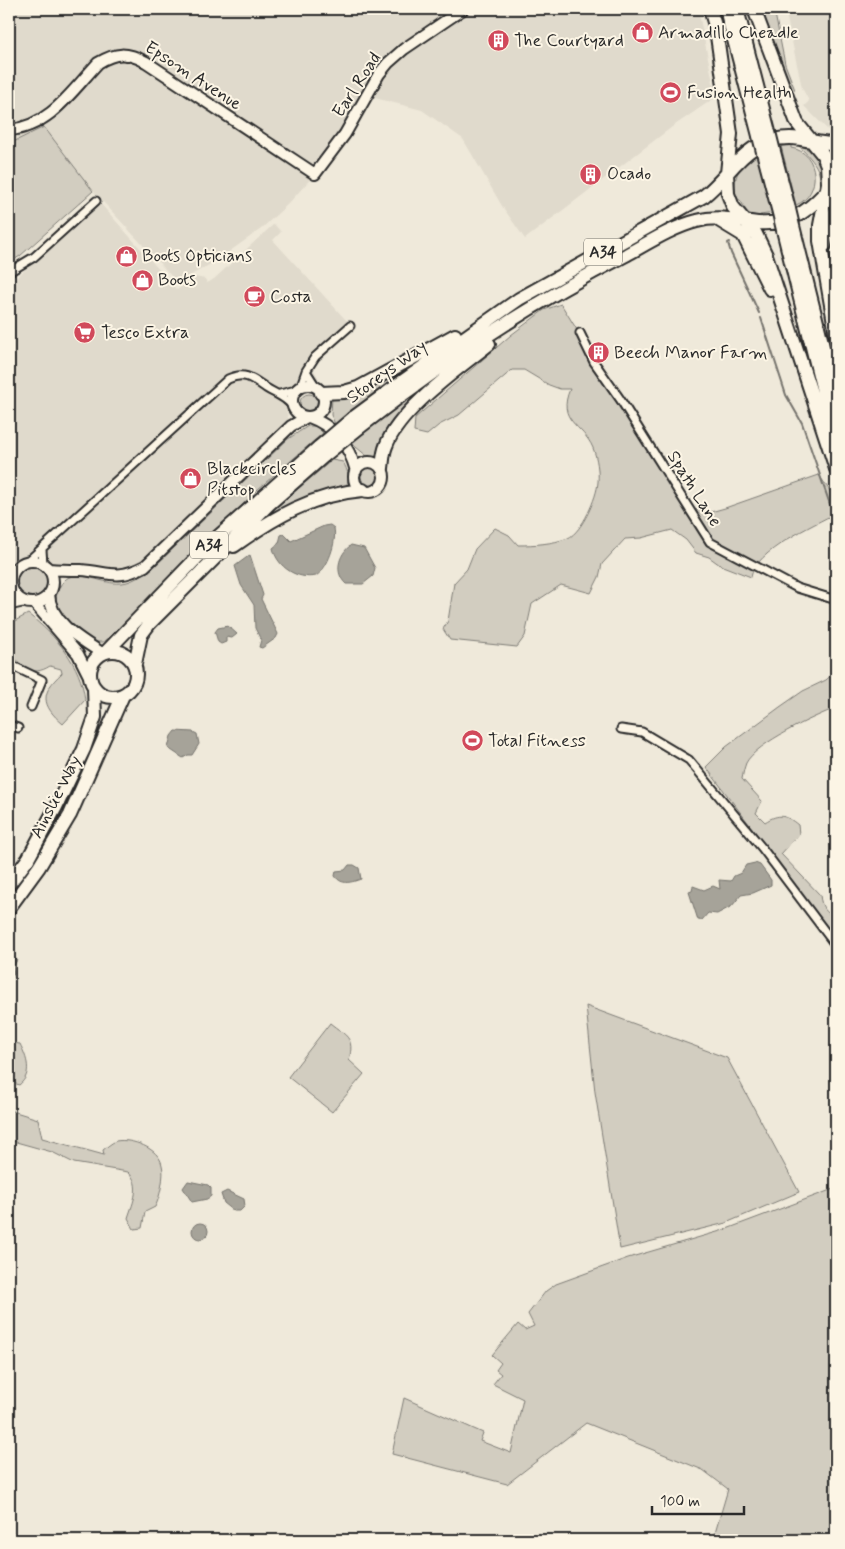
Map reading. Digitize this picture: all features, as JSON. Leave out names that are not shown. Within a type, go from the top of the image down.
[{"type":"highway","points":[[710,9],[716,29],[731,134],[727,173],[730,200],[756,234],[766,255],[836,469]]},
{"type":"highway","points":[[726,9],[764,134]]},
{"type":"highway","points":[[737,9],[836,443]]},
{"type":"highway","points":[[754,9],[797,123],[809,141],[822,155],[827,165],[826,192],[820,231],[836,334]]},
{"type":"highway","name":"A34","points":[[727,173],[740,158],[764,143],[788,138],[836,144]]},
{"type":"highway","name":"Storeys Way","points":[[104,652],[211,543],[356,423],[519,300],[697,200],[711,191],[727,173]]},
{"type":"highway","name":"A34","points":[[745,221],[770,223],[795,217],[813,206],[836,180]]},
{"type":"highway","points":[[824,259],[829,226],[836,209]]},
{"type":"highway","points":[[713,218],[733,227],[743,235],[750,246],[770,291],[798,368],[807,384]]},
{"type":"highway","name":"Storeys Way","points":[[356,423],[548,297],[590,273],[686,225],[713,218],[745,221]]},
{"type":"highway","points":[[788,228],[836,398]]},
{"type":"highway","points":[[382,468],[389,439],[408,414],[457,369],[548,297]]},
{"type":"highway","points":[[320,391],[344,392],[358,388],[519,300]]},
{"type":"highway","name":"Storeys Way","points":[[135,664],[141,636],[179,592],[322,451]]},
{"type":"highway","points":[[179,592],[234,546],[288,511],[327,496],[363,490]]},
{"type":"highway","points":[[104,652],[123,652],[135,664]]},
{"type":"highway","name":"A34","points":[[92,684],[91,664],[104,652]]},
{"type":"highway","name":"A34","points":[[123,695],[134,685],[137,677],[135,664]]},
{"type":"highway","points":[[92,684],[102,695],[113,697],[123,695]]},
{"type":"highway","name":"Ainslie Way","points":[[9,884],[32,850],[56,807],[84,749],[95,718],[92,684]]},
{"type":"highway","name":"Ainslie Way","points":[[9,908],[39,867],[70,815],[123,695]]},
{"type":"street","name":"Earl Road","points":[[315,174],[345,134],[379,74],[388,63],[404,49],[463,9]]},
{"type":"street","name":"Epsom Avenue","points":[[9,130],[21,129],[42,122],[98,64],[109,56],[121,53],[131,54],[315,174]]},
{"type":"street","points":[[9,272],[34,257],[96,201]]},
{"type":"street","points":[[291,426],[293,397],[306,372],[315,357],[350,326]]},
{"type":"street","name":"Spath Lane","points":[[580,333],[594,362],[710,542],[797,588],[836,600]]},
{"type":"street","points":[[28,561],[46,566],[114,576],[130,574],[145,566],[291,426],[314,416],[322,409],[323,398],[320,391],[306,372]]},
{"type":"street","points":[[9,602],[12,568],[28,561],[42,550],[228,379],[246,375],[280,394],[299,414],[331,428],[350,451],[356,471],[355,480],[363,490],[372,491],[380,486],[384,478],[382,468],[375,463],[366,462],[356,471]]},
{"type":"street","points":[[280,394],[310,386],[320,391]]},
{"type":"street","points":[[42,550],[51,590],[50,603],[59,621],[104,652]]},
{"type":"street","points":[[9,606],[30,603],[51,590],[70,570]]},
{"type":"street","points":[[11,585],[21,600],[30,603],[78,654],[92,684]]},
{"type":"street","points":[[9,664],[42,680],[31,707]]},
{"type":"street","points":[[9,725],[18,728]]},
{"type":"street","points":[[621,729],[642,732],[689,760],[762,848],[836,946]]},
{"type":"shaded area","points":[[9,9],[698,9],[716,97],[672,127],[525,239],[502,206],[463,139],[422,110],[363,95],[360,108],[315,174],[289,203],[261,229],[216,261],[184,279],[175,280],[93,191],[44,128],[9,149]]},
{"type":"shaded area","points":[[760,9],[774,9],[785,64],[795,90],[793,92]]},
{"type":"shaded area","points":[[785,9],[836,9],[836,127],[835,125],[828,130],[804,106],[809,101],[802,88]]},
{"type":"shaded area","points":[[44,127],[93,191],[20,256],[9,263],[9,144]]},
{"type":"shaded area","points":[[791,145],[791,148],[801,151],[808,157],[814,174],[810,192],[804,200],[796,205],[781,146]]},
{"type":"shaded area","points":[[798,145],[812,153],[821,165],[824,180],[816,194],[820,179],[819,172],[812,160]]},
{"type":"shaded area","points":[[759,154],[774,213],[760,215],[760,217],[747,213],[741,201],[737,198],[735,191],[738,172],[746,162]]},
{"type":"shaded area","points":[[100,203],[177,290],[195,277],[205,279],[207,283],[214,279],[274,224],[281,232],[273,240],[346,320],[349,320],[356,328],[316,364],[314,370],[319,379],[301,381],[290,389],[286,395],[285,403],[289,422],[130,574],[49,569],[41,562],[33,561],[9,569],[9,284]]},
{"type":"shaded area","points":[[561,304],[687,507],[707,513],[819,475],[832,494],[836,513],[774,548],[755,567],[751,577],[720,565],[709,557],[696,553],[686,540],[672,530],[641,538],[625,539],[602,564],[599,577],[591,593],[561,585],[532,604],[525,636],[517,647],[450,640],[443,629],[448,621],[454,583],[467,569],[475,549],[495,528],[509,535],[518,545],[549,543],[568,538],[583,522],[595,496],[598,482],[597,465],[589,440],[568,416],[566,409],[570,389],[560,389],[549,385],[524,370],[512,370],[459,415],[439,425],[427,435],[414,432],[415,418],[511,335],[544,310]]},
{"type":"shaded area","points":[[402,369],[407,370],[335,424],[331,415],[332,398]]},
{"type":"shaded area","points":[[427,383],[427,389],[379,458],[367,456],[351,443]]},
{"type":"shaded area","points":[[309,394],[317,399],[318,403],[313,411],[309,412],[301,407],[300,403],[305,395]]},
{"type":"shaded area","points":[[308,426],[316,426],[323,433],[257,490],[114,635],[103,642],[94,642],[65,619],[57,603],[56,595],[66,579],[73,576],[81,576],[111,583],[122,583],[134,579],[153,568],[288,439]]},
{"type":"shaded area","points":[[332,460],[343,462],[345,465],[348,477],[346,487],[310,496],[265,517]]},
{"type":"shaded area","points":[[370,467],[378,472],[379,476],[374,484],[370,485],[362,480],[361,476],[366,468]]},
{"type":"shaded area","points":[[330,525],[334,528],[335,534],[333,547],[328,561],[316,576],[302,576],[289,571],[275,555],[273,548],[279,543],[281,535],[284,534],[291,541]]},
{"type":"shaded area","points":[[351,545],[364,548],[375,568],[373,576],[363,584],[346,584],[340,575],[339,564],[343,554]]},
{"type":"shaded area","points":[[250,555],[263,595],[261,599],[278,634],[276,638],[262,648],[259,647],[261,640],[255,628],[254,605],[241,585],[235,566]]},
{"type":"shaded area","points":[[32,567],[43,571],[47,582],[43,593],[32,597],[21,593],[17,582],[21,571]]},
{"type":"shaded area","points":[[28,614],[57,641],[73,663],[83,687],[85,700],[63,724],[50,711],[46,699],[50,687],[62,673],[61,669],[50,666],[38,671],[32,671],[23,666],[9,653],[9,624]]},
{"type":"shaded area","points":[[228,626],[237,634],[232,638],[226,637],[226,642],[221,644],[218,642],[215,632],[218,628]]},
{"type":"shaded area","points":[[836,671],[836,708],[787,731],[761,747],[746,763],[742,779],[762,801],[756,813],[765,822],[774,817],[782,816],[798,825],[799,834],[781,854],[820,895],[827,912],[836,918],[836,939],[706,767],[726,747],[780,707],[803,691],[826,680]]},
{"type":"shaded area","points":[[175,731],[197,734],[199,744],[192,755],[183,758],[168,748],[171,736]]},
{"type":"shaded area","points":[[755,863],[760,865],[771,880],[771,885],[753,893],[741,895],[732,906],[717,914],[708,913],[702,920],[698,920],[689,892],[692,891],[693,886],[704,890],[713,886],[720,889],[719,880],[731,881],[734,876],[741,873],[746,865]]},
{"type":"shaded area","points":[[349,865],[359,868],[361,879],[344,882],[335,876],[336,871],[345,870]]},
{"type":"shaded area","points":[[9,954],[17,960],[13,967],[14,974],[9,980]]},
{"type":"shaded area","points":[[586,1006],[727,1058],[799,1192],[726,1223],[620,1249],[595,1092]]},
{"type":"shaded area","points":[[330,1023],[348,1038],[351,1046],[349,1060],[364,1074],[332,1112],[288,1077]]},
{"type":"shaded area","points":[[9,1044],[20,1044],[27,1066],[26,1076],[19,1085],[9,1081]]},
{"type":"shaded area","points":[[9,1110],[38,1119],[42,1138],[104,1155],[103,1150],[114,1142],[122,1140],[144,1146],[156,1154],[160,1159],[163,1169],[162,1186],[155,1207],[145,1212],[142,1228],[134,1229],[128,1218],[134,1200],[135,1182],[128,1172],[74,1163],[52,1152],[9,1140]]},
{"type":"shaded area","points":[[188,1181],[208,1185],[211,1188],[211,1196],[207,1199],[192,1202],[183,1188]]},
{"type":"shaded area","points":[[836,1188],[836,1511],[830,1540],[713,1540],[728,1489],[703,1470],[586,1423],[507,1484],[392,1454],[404,1398],[483,1433],[480,1441],[511,1453],[523,1399],[493,1384],[501,1374],[496,1370],[501,1363],[492,1355],[518,1324],[525,1330],[534,1326],[528,1314],[546,1291],[556,1284],[628,1258],[724,1230]]},
{"type":"shaded area","points":[[227,1191],[244,1199],[245,1206],[240,1211],[234,1211],[224,1203],[221,1194]]},
{"type":"shaded area","points":[[200,1223],[208,1231],[200,1239],[192,1231]]},
{"type":"waterway","points":[[730,242],[728,243],[731,253],[759,313]]},
{"type":"waterway","points":[[761,318],[786,395],[802,423],[836,522]]},
{"type":"place","name":"Armadillo Cheadle","points":[[642,33]]},
{"type":"place","name":"The Courtyard","points":[[498,41]]},
{"type":"place","name":"Fusion Health","points":[[671,93]]},
{"type":"place","name":"Ocado","points":[[591,174]]},
{"type":"place","name":"Boots Opticians","points":[[126,256]]},
{"type":"place","name":"Boots","points":[[142,280]]},
{"type":"place","name":"Costa","points":[[254,297]]},
{"type":"place","name":"Tesco Extra","points":[[85,333]]},
{"type":"place","name":"Beech Manor Farm","points":[[598,353]]},
{"type":"place","name":"Blackcircles Pitstop","points":[[191,479]]},
{"type":"place","name":"Total Fitness","points":[[472,741]]}]
